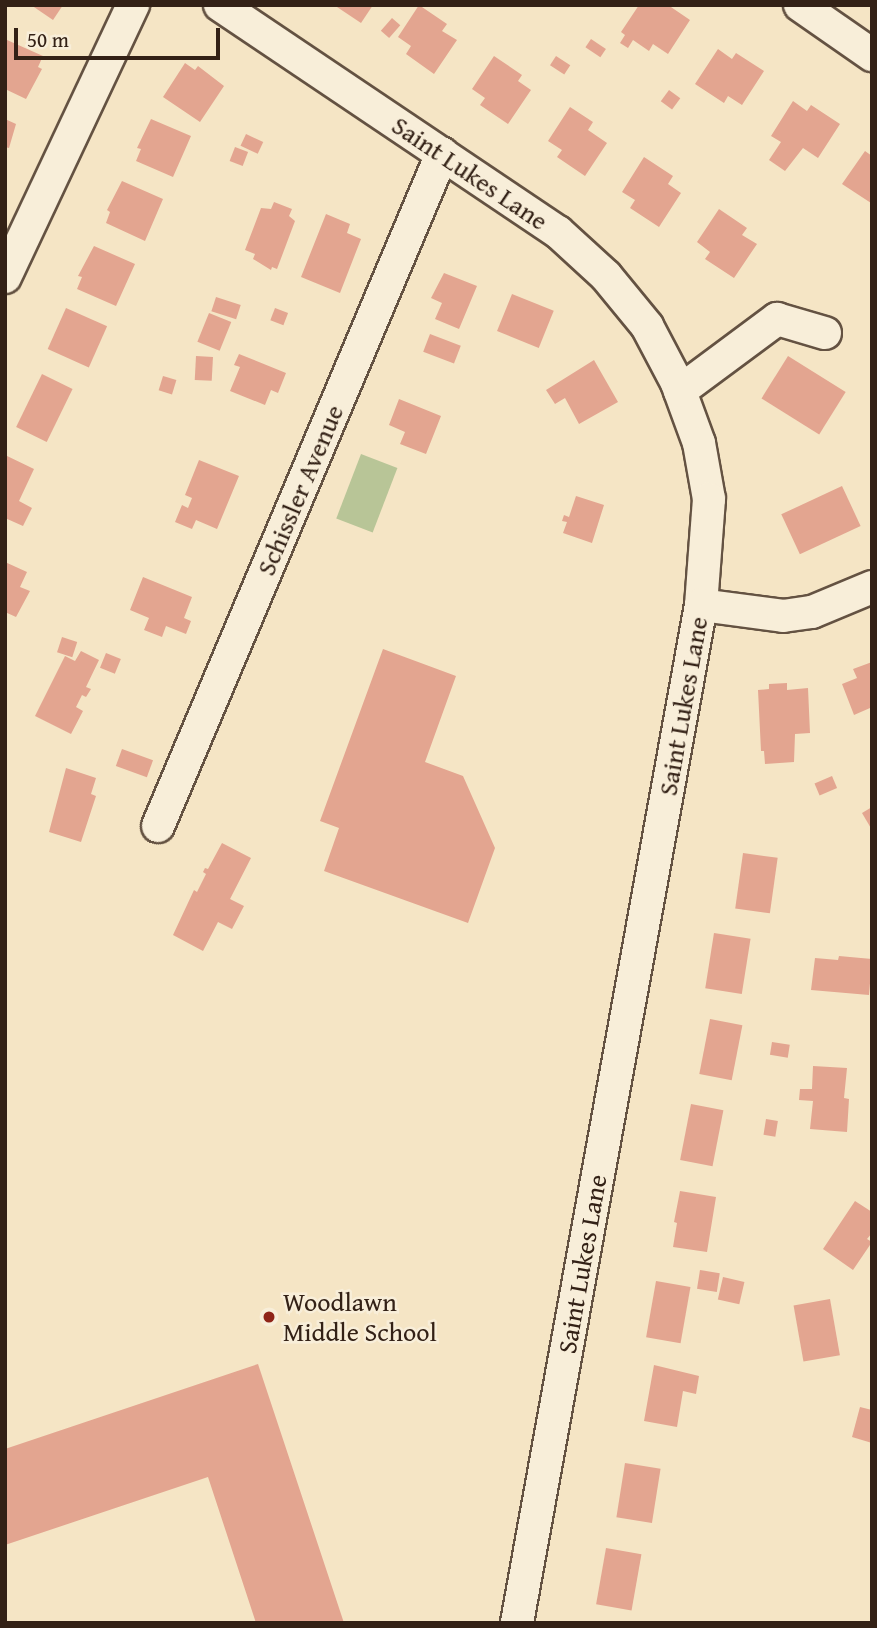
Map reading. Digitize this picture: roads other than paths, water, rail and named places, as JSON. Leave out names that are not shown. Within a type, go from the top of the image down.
[{"type":"street","points":[[5,277],[133,5]]},
{"type":"street","name":"Saint Lukes Lane","points":[[220,5],[558,232],[606,276],[647,326],[680,391],[699,443],[709,499],[708,550],[701,605],[517,1623]]},
{"type":"street","points":[[800,5],[872,55]]},
{"type":"street","name":"Schissler Avenue","points":[[158,826],[442,154]]},
{"type":"street","points":[[680,391],[777,319],[825,333]]},
{"type":"street","points":[[701,605],[783,616],[812,612],[872,586]]},
{"type":"place","name":"Woodlawn Middle School","points":[[269,1317]]}]
